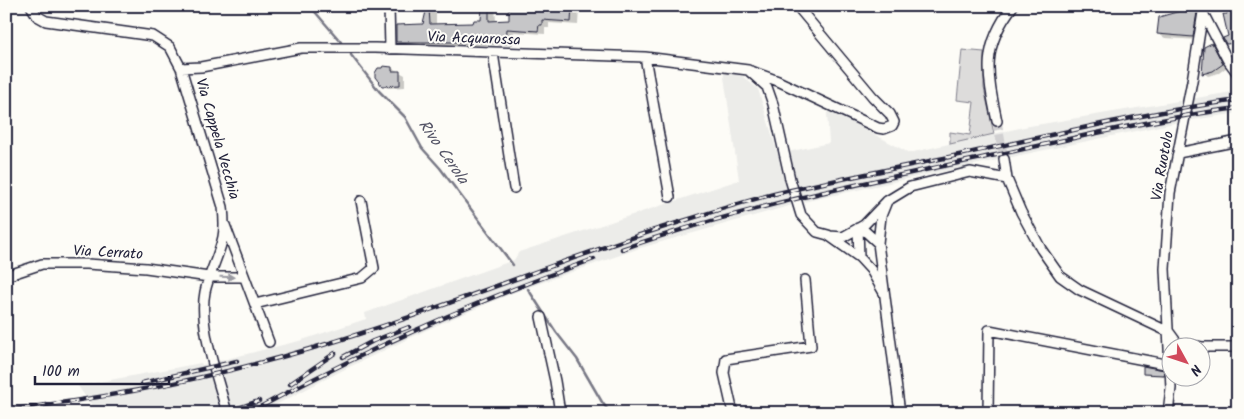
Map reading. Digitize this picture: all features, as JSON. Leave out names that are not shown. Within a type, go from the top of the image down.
[{"type":"street","points":[[31,6],[37,16],[46,21],[153,36],[170,47],[181,68]]},
{"type":"street","points":[[389,6],[390,49]]},
{"type":"street","name":"Via Acquarossa","points":[[181,68],[201,67],[300,48],[645,57],[748,70],[778,81],[878,128],[884,129],[892,126],[894,122],[890,114],[873,97],[797,6]]},
{"type":"street","points":[[998,121],[990,84],[989,64],[996,32],[1013,6]]},
{"type":"street","points":[[1204,10],[1226,58],[1238,74]]},
{"type":"street","name":"Via Ruotolo","points":[[1169,336],[1165,269],[1170,193],[1204,10]]},
{"type":"street","points":[[493,53],[514,188]]},
{"type":"street","points":[[645,57],[670,197]]},
{"type":"street","name":"Via Cappela Vecchia","points":[[181,68],[222,206],[224,224],[221,243],[205,292],[204,321],[227,413]]},
{"type":"street","points":[[748,70],[767,87],[773,104],[790,180],[801,215],[817,232],[828,236],[859,257],[871,270],[884,293]]},
{"type":"street","points":[[1178,153],[1238,141]]},
{"type":"street","points":[[1004,159],[1007,179],[1021,212],[1041,248],[1060,276],[1080,290],[1169,332],[1177,343],[1238,347]]},
{"type":"street","points":[[828,236],[843,237],[864,225],[887,201],[910,187],[970,172],[1007,179]]},
{"type":"street","points":[[255,304],[362,278],[374,268],[361,201]]},
{"type":"street","points":[[887,201],[881,216],[878,243],[900,413]]},
{"type":"street","points":[[224,224],[269,342]]},
{"type":"street","points":[[858,228],[866,232],[878,243]]},
{"type":"street","points":[[858,228],[859,257]]},
{"type":"street","name":"Via Cerrato","points":[[6,276],[42,264],[87,264],[146,268],[209,277],[244,277]]},
{"type":"street","points":[[733,413],[724,373],[726,359],[811,346],[805,280]]},
{"type":"street","points":[[541,317],[560,413]]},
{"type":"street","points":[[988,413],[989,330],[1162,363]]},
{"type":"street","name":"Via Ruotolo","points":[[1168,413],[1171,386]]},
{"type":"shaded area","points":[[962,50],[984,52],[984,88],[994,134],[950,144],[950,132],[970,135],[974,102],[957,100]]},
{"type":"shaded area","points":[[723,70],[742,76],[758,89],[778,154],[829,143],[827,113],[831,109],[863,125],[874,134],[909,153],[1024,127],[1238,91],[1238,113],[1179,122],[803,202],[640,248],[515,292],[435,326],[347,368],[260,413],[97,413],[78,386],[201,363],[202,365],[299,341],[366,319],[365,313],[514,260],[519,252],[739,180]]},
{"type":"building","points":[[482,6],[489,6],[489,21],[509,20],[509,6],[572,6],[571,22],[542,20],[542,25],[539,25],[538,31],[507,29],[506,42],[396,42],[396,25],[423,24],[427,7],[429,8],[430,24],[473,23],[474,20],[481,20]]},
{"type":"building","points":[[1198,6],[1193,37],[1157,34],[1159,17]]},
{"type":"building","points":[[1226,6],[1238,6],[1238,43],[1226,44],[1223,38],[1228,36],[1223,14],[1227,14]]},
{"type":"building","points":[[1212,43],[1223,64],[1213,71],[1202,74],[1204,47]]},
{"type":"building","points":[[383,66],[392,67],[392,71],[400,71],[400,85],[382,86],[375,77],[375,73],[378,68]]},
{"type":"building","points":[[1143,366],[1162,370],[1162,375],[1143,374]]},
{"type":"waterway","name":"Rivo Cerola","points":[[310,6],[341,42]]},
{"type":"waterway","name":"Rivo Cerola","points":[[351,55],[379,91],[405,117],[422,148],[440,168],[513,265]]},
{"type":"waterway","name":"Rivo Cerola","points":[[528,289],[556,332],[577,359],[610,413]]},
{"type":"tunnel","points":[[997,121],[1004,159]]},
{"type":"railway","points":[[6,410],[161,386],[275,359],[356,335],[658,229],[774,194],[1102,124],[1238,100]]},
{"type":"railway","points":[[622,249],[714,220],[855,185],[1117,129],[1177,117],[1238,108]]},
{"type":"railway","points":[[249,413],[333,369],[418,329],[506,292],[594,259]]},
{"type":"railway","points":[[343,357],[373,341],[409,327]]},
{"type":"railway","points":[[290,384],[335,353]]},
{"type":"railway","points":[[142,383],[237,361]]},
{"type":"railway","points":[[224,413],[259,401]]}]
